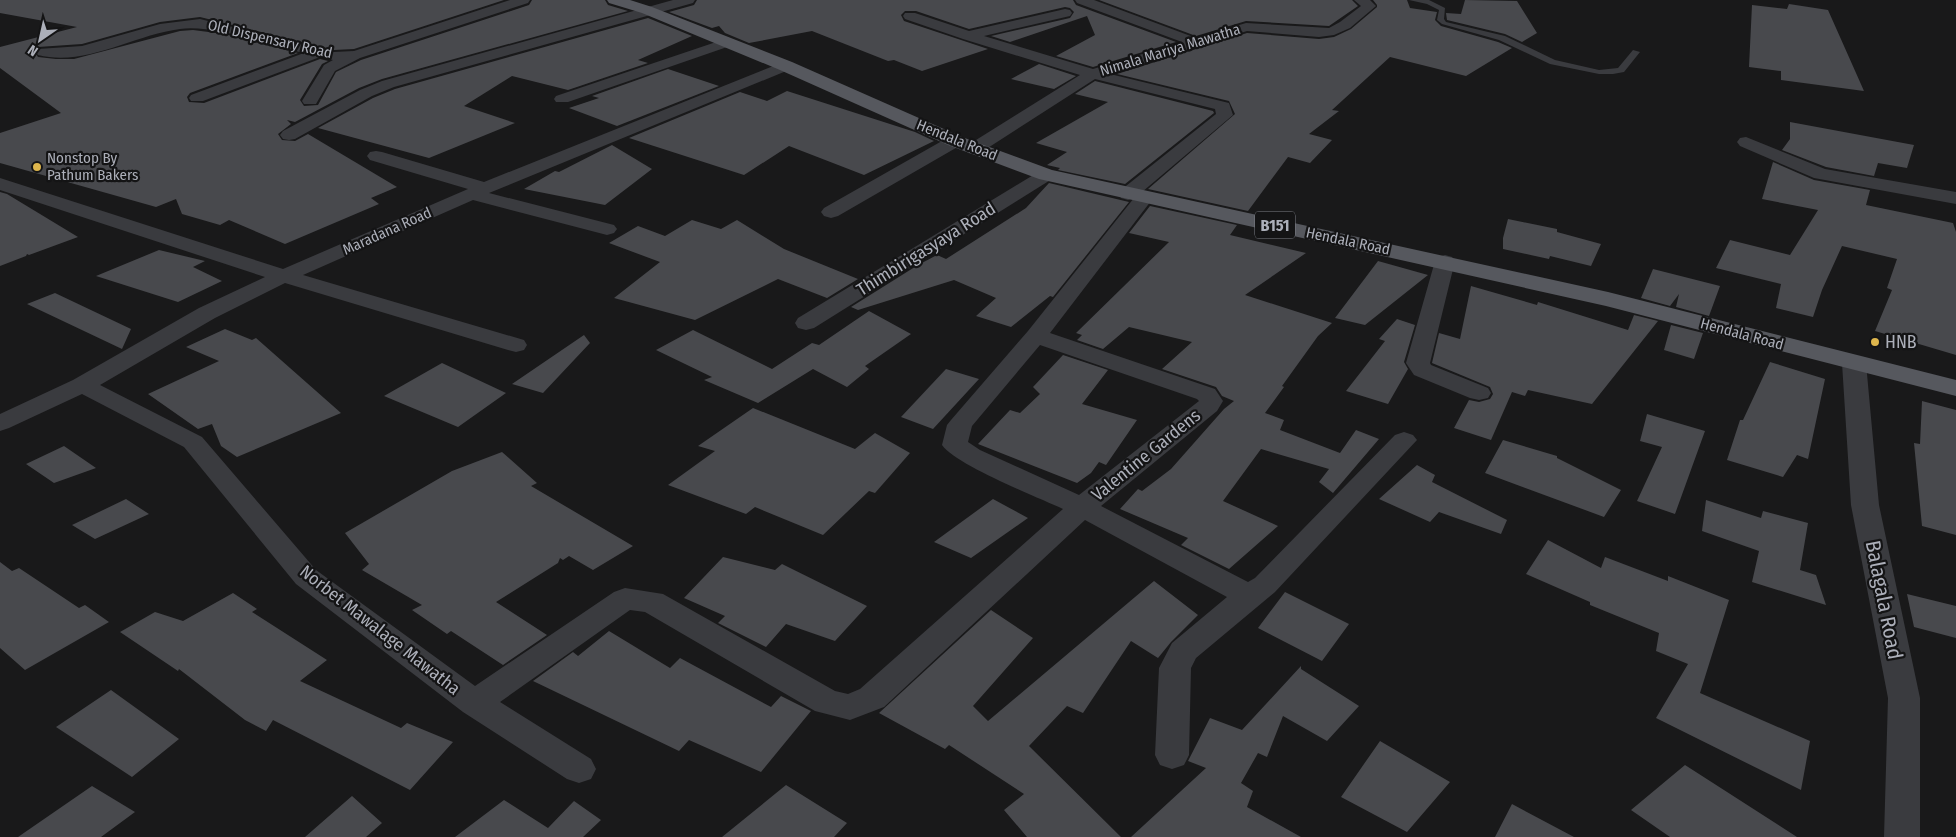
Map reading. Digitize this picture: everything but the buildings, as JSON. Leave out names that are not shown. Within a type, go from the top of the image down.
[{"type":"main road","name":"Hendala Road","points":[[614,0],[647,10],[786,66],[965,145],[1046,175],[1445,261],[1608,299],[1956,388]]},
{"type":"street","name":"Old Dispensary Road","points":[[43,52],[59,55],[75,52],[166,26],[190,22],[334,56],[354,55],[523,0]]},
{"type":"street","points":[[289,135],[366,93],[388,84],[688,0]]},
{"type":"street","points":[[1082,0],[1195,42]]},
{"type":"street","name":"Nimala Mariya Mawatha","points":[[831,212],[1040,106],[1093,74],[1246,27],[1261,26],[1316,32],[1336,31],[1369,6],[1365,0]]},
{"type":"street","points":[[968,36],[1065,13]]},
{"type":"street","points":[[910,16],[968,36],[1093,74],[1223,106],[1225,115],[1136,195],[1036,336],[960,425],[955,445],[971,456],[1082,507],[1249,596]]},
{"type":"street","points":[[562,99],[725,43]]},
{"type":"street","points":[[197,98],[320,52]]},
{"type":"street","points":[[310,100],[329,68],[354,55]]},
{"type":"street","name":"Maradana Road","points":[[0,423],[82,385],[207,313],[284,276],[478,191],[786,66]]},
{"type":"street","points":[[1746,142],[1820,174],[1956,198]]},
{"type":"street","points":[[376,156],[478,191],[607,229]]},
{"type":"street","name":"Thimbirigasyaya Road","points":[[806,323],[1046,175]]},
{"type":"street","points":[[0,184],[284,276],[466,332],[516,345]]},
{"type":"street","points":[[1445,261],[1418,363],[1422,370],[1479,393]]},
{"type":"street","name":"Valentine Gardens","points":[[475,703],[625,599],[652,602],[826,702],[850,707],[872,698],[1082,507],[1212,401],[1206,394],[1036,336]]},
{"type":"street","name":"Balagala Road","points":[[1854,363],[1865,505],[1904,698],[1902,837]]},
{"type":"street","name":"Norbet Mawalage Mawatha","points":[[82,385],[193,442],[306,578],[475,703],[579,769]]},
{"type":"street","points":[[1172,755],[1175,668],[1183,651],[1265,585],[1404,440]]},
{"type":"lane","points":[[1412,0],[1439,6],[1443,9],[1440,20],[1444,23],[1502,38],[1553,62],[1599,72],[1613,72],[1621,70],[1636,52]]},
{"type":"place","name":"Nonstop By Pathum Bakers","points":[[37,167]]},
{"type":"place","name":"HNB","points":[[1875,342]]}]
